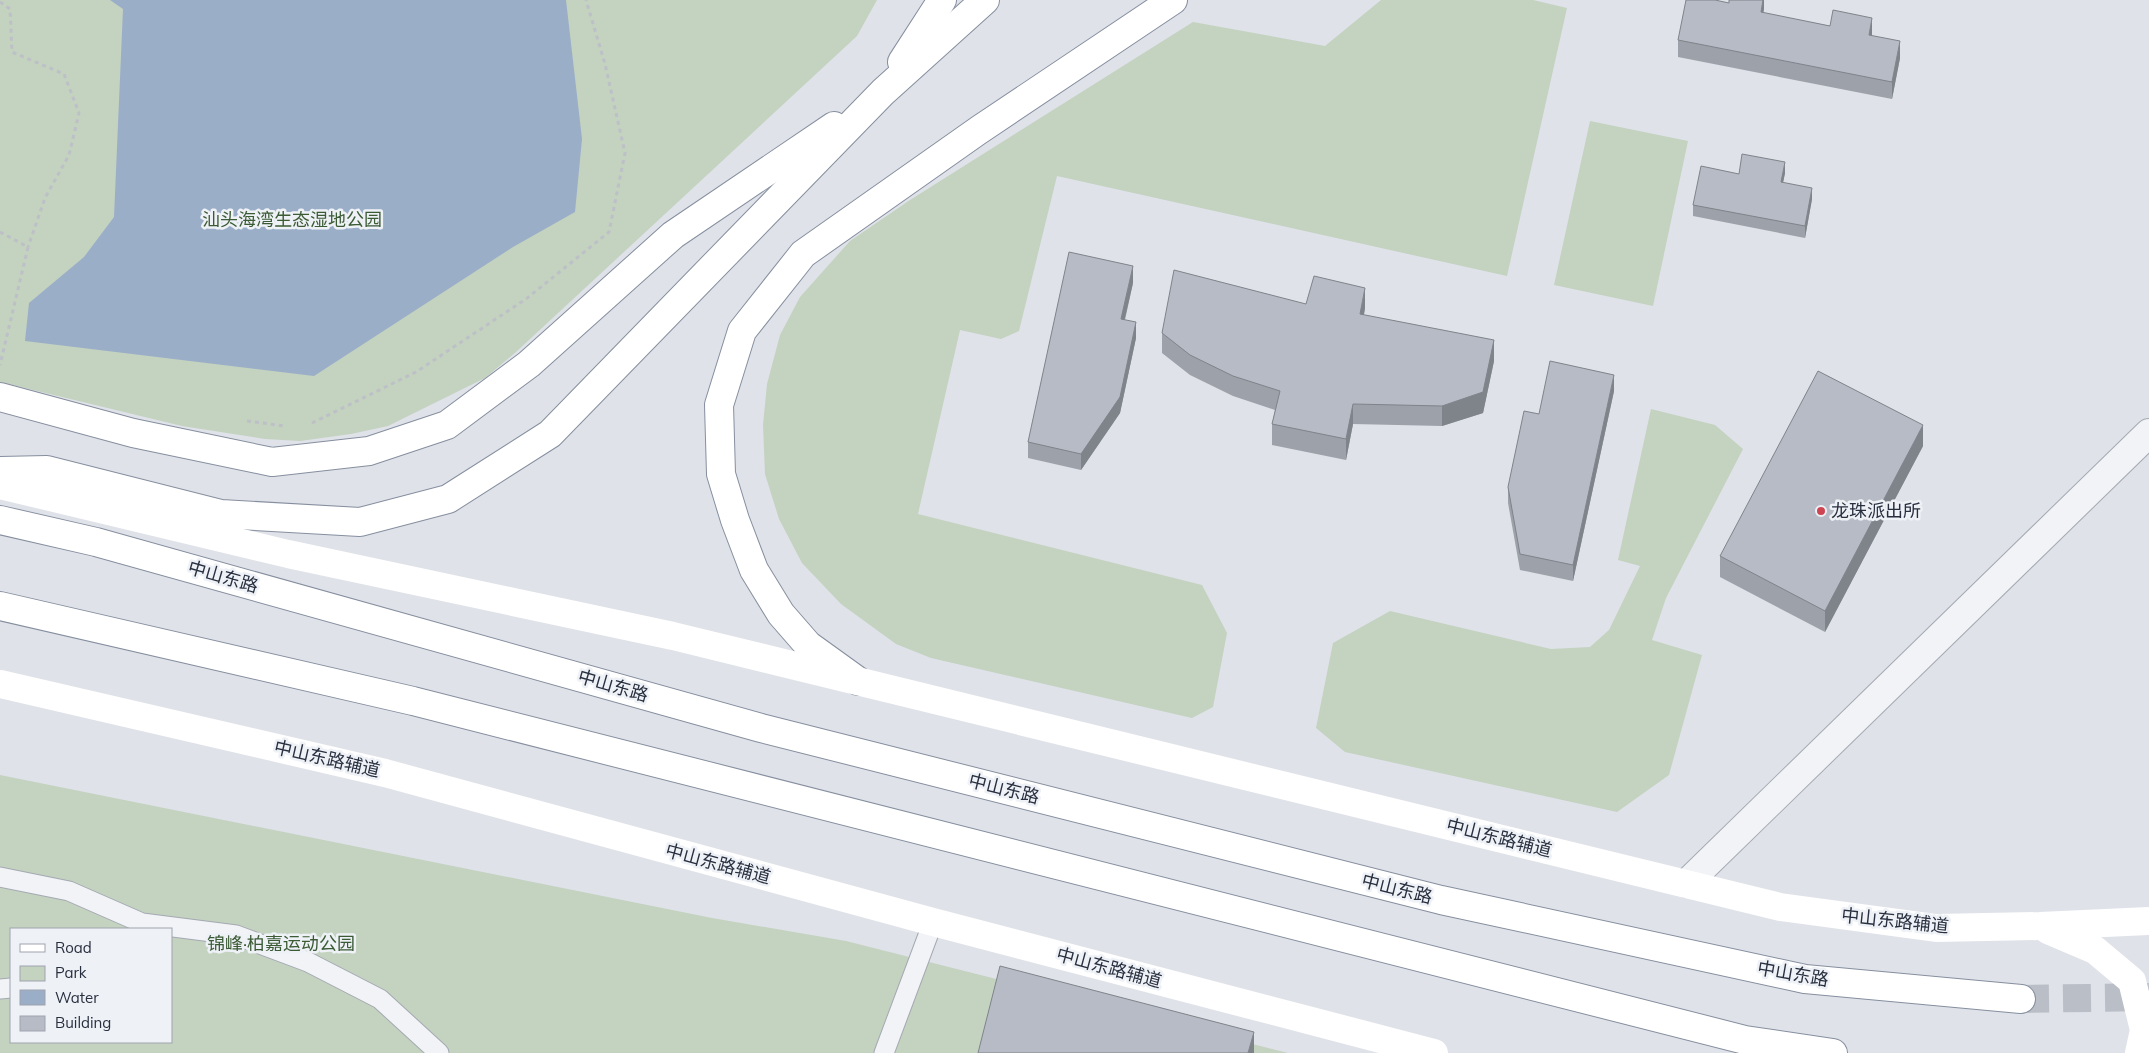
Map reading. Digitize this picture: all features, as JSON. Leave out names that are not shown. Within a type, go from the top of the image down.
[{"type":"main road","points":[[0,397],[133,433],[272,462],[370,451],[447,425],[529,364],[672,235],[883,92],[942,0]]},
{"type":"main road","points":[[0,472],[47,470],[221,514],[330,521],[360,522],[448,499],[550,434],[883,92],[985,0]]},
{"type":"main road","points":[[858,681],[808,645],[781,614],[754,570],[735,520],[721,474],[719,405],[742,331],[803,254],[988,124],[1173,0]]},
{"type":"main road","name":"中山东路辅道","points":[[0,485],[288,554],[673,636],[1780,907],[1936,928],[2149,921]]},
{"type":"main road","name":"中山东路","points":[[0,520],[96,542],[761,728],[1442,900],[1805,979],[2021,999]]},
{"type":"main road","points":[[0,606],[413,702],[1745,1040],[1833,1053]]},
{"type":"main road","name":"中山东路辅道","points":[[0,684],[385,773],[933,922],[1434,1053]]},
{"type":"main road","points":[[2040,926],[2095,950],[2132,981],[2144,1030],[2139,1053]]},
{"type":"street","points":[[1687,884],[2149,433]]},
{"type":"lane","points":[[0,877],[69,891],[137,926],[159,928]]},
{"type":"lane","points":[[884,1053],[933,922]]},
{"type":"lane","points":[[172,929],[236,935],[308,962],[380,999],[439,1053]]},
{"type":"path","points":[[311,424],[416,372],[526,299],[609,232],[625,153],[605,64],[586,0]]},
{"type":"path","points":[[0,2],[10,9],[12,52],[64,74],[79,113],[69,155],[45,198],[28,247],[0,365]]},
{"type":"path","points":[[0,232],[28,247]]},
{"type":"path","points":[[243,421],[292,427]]},
{"type":"green space","name":"汕头海湾生态湿地公园","points":[[0,0],[877,0],[857,36],[516,352],[485,378],[388,426],[351,434],[300,441],[265,439],[182,426],[0,382]]},
{"type":"green space","points":[[1381,0],[1533,0],[1567,8],[1507,276],[1057,176],[1019,331],[1001,339],[960,330],[918,514],[1202,585],[1227,633],[1213,707],[1192,718],[931,658],[896,644],[841,604],[802,563],[779,519],[765,474],[763,425],[767,384],[780,335],[800,297],[850,241],[910,200],[1193,22],[1325,46]]},
{"type":"green space","points":[[1590,121],[1688,141],[1653,306],[1554,285]]},
{"type":"green space","points":[[1651,409],[1715,425],[1743,449],[1666,598],[1652,640],[1702,655],[1669,775],[1617,812],[1345,752],[1316,728],[1333,643],[1390,611],[1551,649],[1590,647],[1609,630],[1640,566],[1618,560]]},
{"type":"green space","name":"锦峰·柏嘉运动公园","points":[[0,775],[712,918],[846,941],[1288,1053],[0,1053]]},
{"type":"water","points":[[110,0],[566,0],[582,139],[575,212],[513,247],[314,376],[25,341],[29,303],[84,257],[114,217],[123,9]]},
{"type":"building","points":[[1686,0],[1715,0],[1729,3],[1729,0],[1763,0],[1761,12],[1830,26],[1833,10],[1872,18],[1869,35],[1900,41],[1892,82],[1678,40]]},
{"type":"building","points":[[1742,154],[1785,162],[1781,182],[1812,188],[1805,226],[1693,205],[1701,166],[1739,174]]},
{"type":"building","points":[[1069,252],[1133,266],[1121,319],[1136,322],[1120,397],[1081,454],[1028,442]]},
{"type":"building","points":[[1174,270],[1306,304],[1314,276],[1365,288],[1360,314],[1494,340],[1483,392],[1442,406],[1353,404],[1346,439],[1272,424],[1280,391],[1233,376],[1190,355],[1162,333]]},
{"type":"building","points":[[1550,361],[1614,375],[1573,565],[1520,554],[1508,487],[1524,411],[1539,414]]},
{"type":"building","name":"龙珠派出所","points":[[1818,371],[1923,425],[1825,611],[1720,556]]},
{"type":"building","points":[[1000,966],[1254,1032],[1248,1053],[978,1053]]},
{"type":"tunnel","points":[[2021,999],[2149,997]]},
{"type":"place","name":"龙珠派出所","points":[[1821,511]]}]
